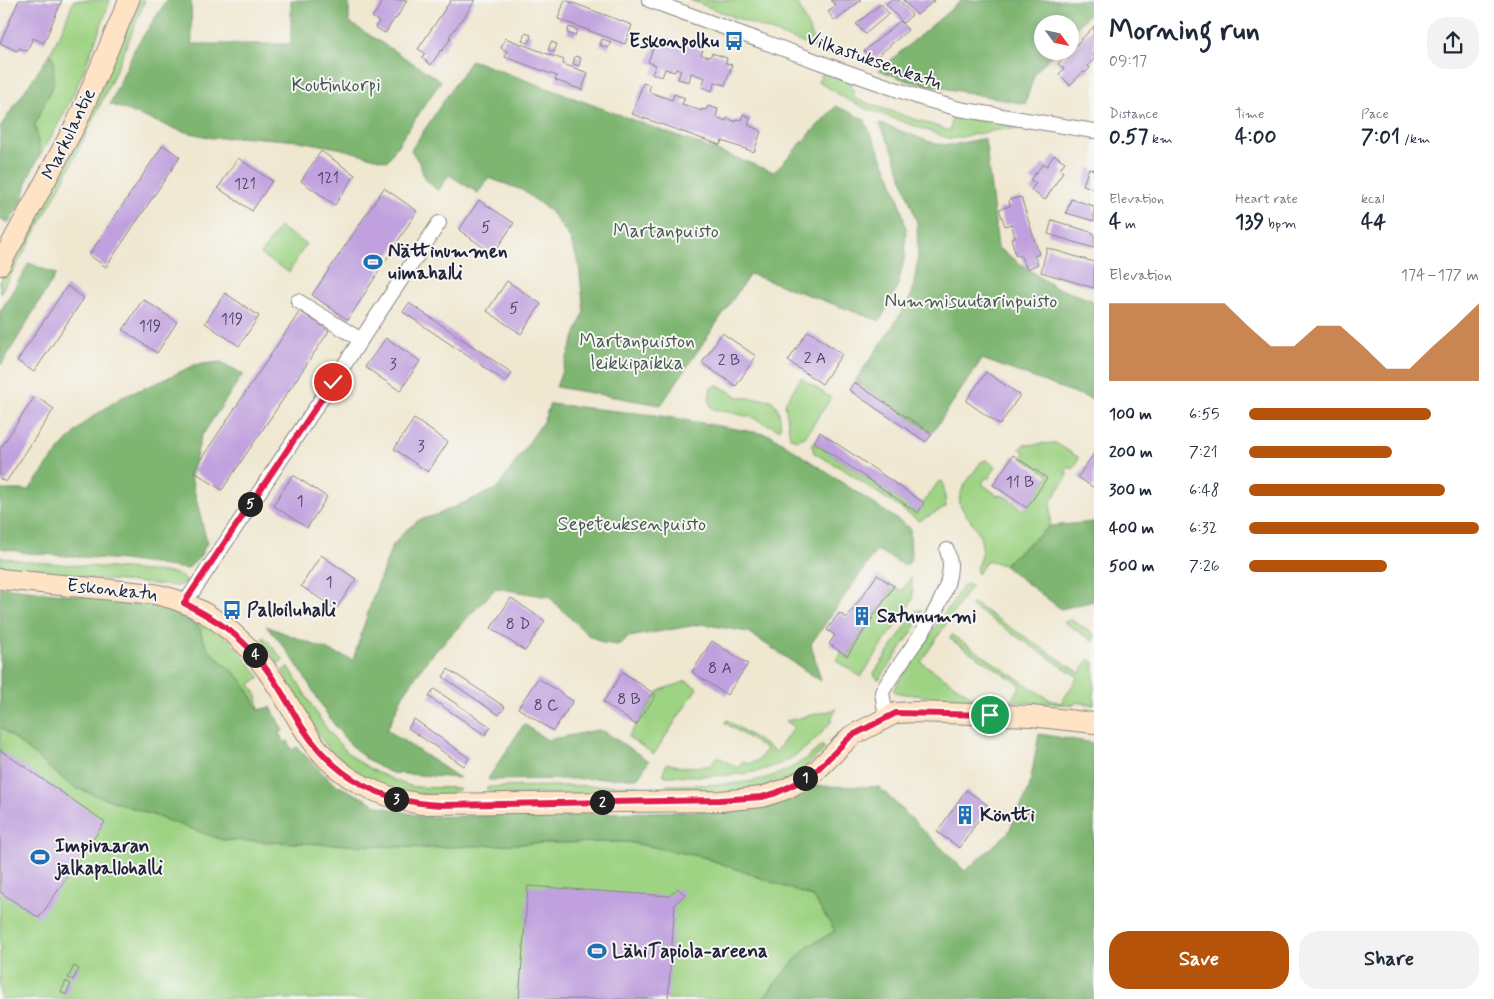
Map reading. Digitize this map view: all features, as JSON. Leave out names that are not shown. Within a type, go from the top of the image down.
[{"type":"street","name":"Markulantie","points":[[0,265],[76,122],[129,0]]},
{"type":"street","name":"Vilkastuksenkatu","points":[[649,0],[830,66],[959,110],[1094,131]]},
{"type":"street","points":[[184,603],[439,223]]},
{"type":"street","points":[[298,301],[361,340]]},
{"type":"street","points":[[886,718],[882,692],[930,620],[940,600],[946,585],[950,566],[947,550]]},
{"type":"street","name":"Eskonkatu","points":[[0,579],[154,594],[184,603],[219,622],[246,644],[270,675],[315,746],[340,770],[365,787],[406,802],[441,805],[720,800],[762,797],[786,789],[808,777],[851,736],[896,713],[1031,716],[1094,723]]},
{"type":"green space","points":[[74,0],[110,1],[88,61],[71,100],[40,155],[35,124],[43,106],[54,60],[50,54]]},
{"type":"green space","points":[[139,0],[145,0],[96,113],[41,222],[0,293],[0,282],[51,192],[94,104]]},
{"type":"green space","name":"Koutinkorpi","points":[[167,0],[191,0],[192,44],[291,44],[291,0],[349,0],[349,22],[441,81],[387,161],[338,148],[299,141],[250,137],[212,138],[178,130],[110,104],[135,48]]},
{"type":"green space","points":[[690,0],[796,0],[818,49]]},
{"type":"green space","points":[[962,0],[1094,0],[1094,9],[1079,25],[1079,15],[1034,15],[1034,60],[1047,60],[1035,73],[1025,104],[908,81],[879,70]]},
{"type":"green space","points":[[50,54],[54,60],[53,85],[35,124],[40,155],[28,178],[23,200],[9,222],[0,220],[0,127]]},
{"type":"green space","name":"Martanpuisto","points":[[471,60],[774,172],[836,106],[864,119],[890,175],[900,203],[906,229],[905,256],[898,285],[880,321],[750,274],[661,405],[556,387],[584,312],[579,265],[570,238],[550,211],[522,190],[489,178],[478,193],[449,175],[438,191],[424,178],[420,164],[411,150]]},
{"type":"green space","points":[[823,73],[848,80],[852,85],[855,99],[950,131],[952,118],[954,117],[1031,128],[998,130],[951,139],[867,109],[846,99],[818,81]]},
{"type":"green space","name":"Nummisuutarinpuisto","points":[[879,123],[936,144],[953,145],[985,138],[998,248],[1054,287],[1094,301],[1094,400],[982,359],[932,433],[855,381],[893,326],[912,294],[918,259],[917,223],[893,151]]},
{"type":"green space","points":[[279,227],[306,244],[289,272],[261,255]]},
{"type":"green space","points":[[29,263],[56,274],[2,364],[0,364],[0,312]]},
{"type":"green space","points":[[221,362],[243,374],[201,437],[191,477],[207,543],[199,558],[187,569],[124,560],[27,553],[0,548],[0,490],[29,490],[55,455],[84,423],[120,398],[194,365]]},
{"type":"green space","points":[[801,378],[831,398],[805,437],[796,440],[790,437],[785,403]]},
{"type":"green space","points":[[717,385],[739,397],[771,400],[779,412],[780,428],[778,429],[751,417],[713,409],[709,402],[711,388]]},
{"type":"green space","name":"Sepeteuksenpuisto","points":[[550,404],[655,415],[771,435],[910,528],[911,558],[908,564],[904,565],[877,550],[811,644],[821,681],[748,632],[702,624],[629,637],[618,645],[603,643],[588,635],[549,597],[496,588],[428,659],[403,695],[387,730],[460,778],[392,773],[375,765],[360,754],[336,727],[294,660],[266,626],[353,660],[392,546],[405,531],[419,520],[436,515],[498,488],[544,420]]},
{"type":"green space","points":[[814,442],[917,512],[939,481],[943,482],[946,507],[919,521],[846,471],[814,453],[812,445]]},
{"type":"green space","points":[[1056,443],[1078,457],[1078,461],[1073,469],[1069,467],[1065,473],[1068,475],[1051,501],[1050,526],[1003,565],[987,560],[978,574],[976,568],[981,554],[982,543],[979,533],[960,503],[961,492],[966,483],[981,462],[986,460],[996,467],[982,484],[997,495],[1004,496],[1025,510],[1049,475],[1022,458],[1025,452],[1020,449],[1023,445]]},
{"type":"green space","points":[[1094,522],[1094,601],[1061,609],[1003,565],[1050,526]]},
{"type":"green space","points":[[0,557],[24,561],[173,573],[188,582],[176,586],[0,570]]},
{"type":"green space","points":[[911,577],[913,599],[861,677],[836,660],[842,652],[848,656],[894,586],[902,591]]},
{"type":"green space","points":[[967,584],[971,586],[921,662],[971,696],[1012,700],[1021,685],[950,639],[952,635],[1050,700],[1061,703],[1078,677],[971,606],[973,603],[1080,673],[1089,659],[1094,662],[1094,705],[1076,702],[1074,705],[924,696],[897,693],[893,690],[963,586]]},
{"type":"green space","points":[[0,587],[154,604],[173,611],[200,628],[202,637],[211,652],[243,682],[259,710],[271,707],[283,731],[279,733],[284,742],[288,741],[292,750],[297,747],[333,783],[379,806],[424,817],[738,810],[768,806],[814,786],[879,787],[965,871],[1008,833],[1029,789],[1039,734],[1094,743],[1094,999],[763,999],[808,946],[835,931],[813,897],[703,857],[627,842],[542,843],[427,848],[223,840],[73,787],[0,727]]},
{"type":"green space","points":[[922,610],[916,626],[880,679],[878,679],[874,673],[916,611]]},
{"type":"green space","points":[[173,611],[188,615],[210,626],[224,635],[237,649],[260,677],[250,684],[257,696],[259,710],[243,682],[211,652],[202,637],[200,628]]},
{"type":"green space","points":[[1072,620],[1094,634],[1094,642],[1064,622]]},
{"type":"green space","points":[[264,637],[284,660],[278,664],[262,638]]},
{"type":"green space","points":[[289,667],[319,718],[330,733],[355,759],[371,769],[409,786],[460,789],[450,796],[401,793],[354,771],[324,743],[282,671]]},
{"type":"green space","points":[[686,681],[697,688],[654,754],[628,737],[659,691]]},
{"type":"green space","points":[[837,709],[831,718],[833,719],[815,740],[796,755],[777,765],[758,771],[715,776],[665,776],[663,773],[667,763],[681,767],[710,766],[717,756],[737,768],[743,761],[748,764],[759,760],[766,749],[725,723],[727,720],[776,752],[794,727],[786,721]]},
{"type":"green space","points":[[524,724],[547,740],[598,730],[605,732],[649,761],[636,778],[488,779]]},
{"type":"green space","points":[[0,727],[73,787],[223,840],[427,848],[542,843],[627,842],[703,857],[813,897],[835,931],[808,946],[763,999],[0,999]]},
{"type":"green space","points":[[822,745],[825,749],[804,768],[792,777],[767,787],[730,791],[679,792],[671,791],[666,785],[709,785],[749,782],[787,770],[805,760]]},
{"type":"green space","points":[[638,785],[628,794],[493,794],[486,789],[488,787]]},
{"type":"building","points":[[19,0],[62,0],[44,43],[33,38],[27,51],[19,48],[17,51],[0,43]]},
{"type":"building","points":[[384,0],[407,0],[385,33],[375,27],[379,22],[372,17]]},
{"type":"building","points":[[451,0],[475,0],[431,65],[422,58],[425,53],[418,49]]},
{"type":"building","points":[[565,0],[632,25],[625,44],[558,19]]},
{"type":"building","points":[[831,0],[861,0],[835,21],[828,12],[836,6]]},
{"type":"building","points":[[891,0],[899,0],[912,15],[903,23],[886,4]]},
{"type":"building","points":[[903,0],[935,0],[917,15]]},
{"type":"building","points":[[881,4],[889,14],[865,34],[856,24]]},
{"type":"building","points":[[900,21],[908,30],[872,61],[864,51]]},
{"type":"building","points":[[1094,26],[1094,59],[1088,66],[1090,68],[1070,85],[1059,74],[1064,69],[1058,64],[1062,60],[1079,60],[1079,42]]},
{"type":"building","points":[[569,27],[577,30],[575,36],[567,33]]},
{"type":"building","points":[[525,33],[531,35],[529,43],[522,41]]},
{"type":"building","points":[[505,38],[564,60],[563,64],[588,73],[582,90],[555,80],[557,76],[505,57],[507,51],[501,48]]},
{"type":"building","points":[[602,39],[611,42],[608,48],[600,45]]},
{"type":"building","points":[[662,40],[686,48],[687,44],[703,50],[701,55],[710,57],[712,53],[727,58],[726,63],[732,65],[725,85],[715,82],[712,91],[702,87],[705,78],[691,73],[689,82],[678,79],[681,70],[676,68],[675,72],[665,69],[662,77],[652,74],[656,65],[648,62],[655,43],[660,45]]},
{"type":"building","points":[[551,42],[557,44],[554,52],[548,50]]},
{"type":"building","points":[[575,56],[581,58],[579,66],[573,64]]},
{"type":"building","points":[[643,83],[650,85],[649,92],[672,100],[674,94],[685,98],[682,104],[702,111],[702,109],[706,110],[708,106],[718,109],[716,117],[726,121],[727,118],[736,122],[736,119],[741,120],[743,114],[751,118],[748,125],[761,131],[754,152],[722,141],[720,145],[632,114]]},
{"type":"building","points":[[163,145],[180,157],[106,267],[89,255]]},
{"type":"building","points":[[321,151],[355,175],[335,205],[301,181]]},
{"type":"building","points":[[1054,155],[1065,162],[1060,169],[1063,172],[1045,200],[1031,190],[1036,183],[1030,180],[1043,164],[1047,166]]},
{"type":"building","points":[[238,158],[272,181],[252,211],[218,188]]},
{"type":"building","points":[[1089,168],[1094,170],[1094,189],[1083,185]]},
{"type":"building","points":[[384,188],[417,211],[348,320],[312,295]]},
{"type":"building","points":[[1021,197],[1039,254],[1034,256],[1038,264],[1027,269],[1020,255],[1016,256],[1011,238],[1015,237],[1011,224],[1005,226],[999,209],[1010,206],[1009,200]]},
{"type":"building","points":[[1071,199],[1094,206],[1094,221],[1066,213]]},
{"type":"building","points":[[479,200],[514,223],[493,254],[459,230]]},
{"type":"building","points":[[1052,220],[1094,233],[1094,248],[1048,234]]},
{"type":"building","points":[[1047,248],[1094,262],[1094,288],[1041,272]]},
{"type":"building","points":[[507,281],[541,304],[521,334],[487,311]]},
{"type":"building","points":[[67,286],[84,298],[34,372],[17,361]]},
{"type":"building","points":[[225,293],[259,316],[239,346],[205,323]]},
{"type":"building","points":[[143,299],[177,322],[157,353],[123,330]]},
{"type":"building","points":[[409,303],[512,373],[506,382],[403,312]]},
{"type":"building","points":[[300,311],[329,331],[222,490],[193,471]]},
{"type":"building","points":[[808,331],[842,354],[822,384],[788,361]]},
{"type":"building","points":[[722,333],[756,356],[736,386],[702,363]]},
{"type":"building","points":[[386,338],[420,361],[400,391],[365,367]]},
{"type":"building","points":[[986,372],[1020,395],[1000,425],[966,401]]},
{"type":"building","points":[[854,382],[932,434],[926,442],[849,390]]},
{"type":"building","points":[[35,396],[54,409],[6,482],[0,479],[0,449]]},
{"type":"building","points":[[414,419],[448,442],[428,472],[394,449]]},
{"type":"building","points":[[820,432],[924,503],[918,513],[814,442]]},
{"type":"building","points":[[1094,453],[1094,488],[1078,477]]},
{"type":"building","points":[[1013,455],[1047,478],[1027,508],[993,485]]},
{"type":"building","points":[[293,475],[327,497],[307,528],[273,505]]},
{"type":"building","points":[[321,555],[356,579],[336,609],[301,586]]},
{"type":"building","name":"Satunummi","points":[[877,575],[894,586],[847,656],[829,644],[835,635],[827,630],[839,613],[847,618]]},
{"type":"building","points":[[511,598],[545,621],[525,651],[491,628]]},
{"type":"building","points":[[712,641],[748,664],[727,695],[692,672]]},
{"type":"building","points":[[448,669],[505,707],[499,715],[443,677]]},
{"type":"building","points":[[623,672],[656,695],[636,725],[603,702]]},
{"type":"building","points":[[538,678],[573,701],[553,731],[518,708]]},
{"type":"building","points":[[434,689],[491,727],[485,735],[429,697]]},
{"type":"building","points":[[414,719],[469,758],[464,766],[408,728]]},
{"type":"building","name":"Impivaaran jalkapallohalli","points":[[0,750],[105,822],[39,918],[0,892]]},
{"type":"building","name":"Köntti","points":[[966,790],[988,805],[960,848],[937,832]]},
{"type":"building","name":"LähiTapiola-areena","points":[[528,886],[669,896],[678,888],[685,895],[675,904],[668,999],[519,999]]},
{"type":"building","points":[[74,966],[79,969],[73,980],[68,978]]},
{"type":"building","points":[[66,981],[71,984],[66,995],[61,992]]},
{"type":"place","name":"Eskonpolku","points":[[734,41]]},
{"type":"place","name":"Nättinummen uimahalli","points":[[373,262]]},
{"type":"place","name":"Palloiluhalli","points":[[232,610]]},
{"type":"place","name":"Satunummi","points":[[862,616]]},
{"type":"place","name":"Köntti","points":[[965,815]]},
{"type":"place","name":"Impivaaran jalkapallohalli","points":[[40,857]]},
{"type":"place","name":"LähiTapiola-areena","points":[[597,951]]},
{"type":"route","points":[[333,382],[184,603],[219,622],[246,644],[270,675],[315,746],[340,770],[365,787],[377,793],[406,802],[441,805],[720,800],[762,797],[786,789],[808,777],[851,736],[896,713],[990,715]]},
{"type":"park label","name":"Martanpuiston leikkipaikka","points":[[637,352]]}]
